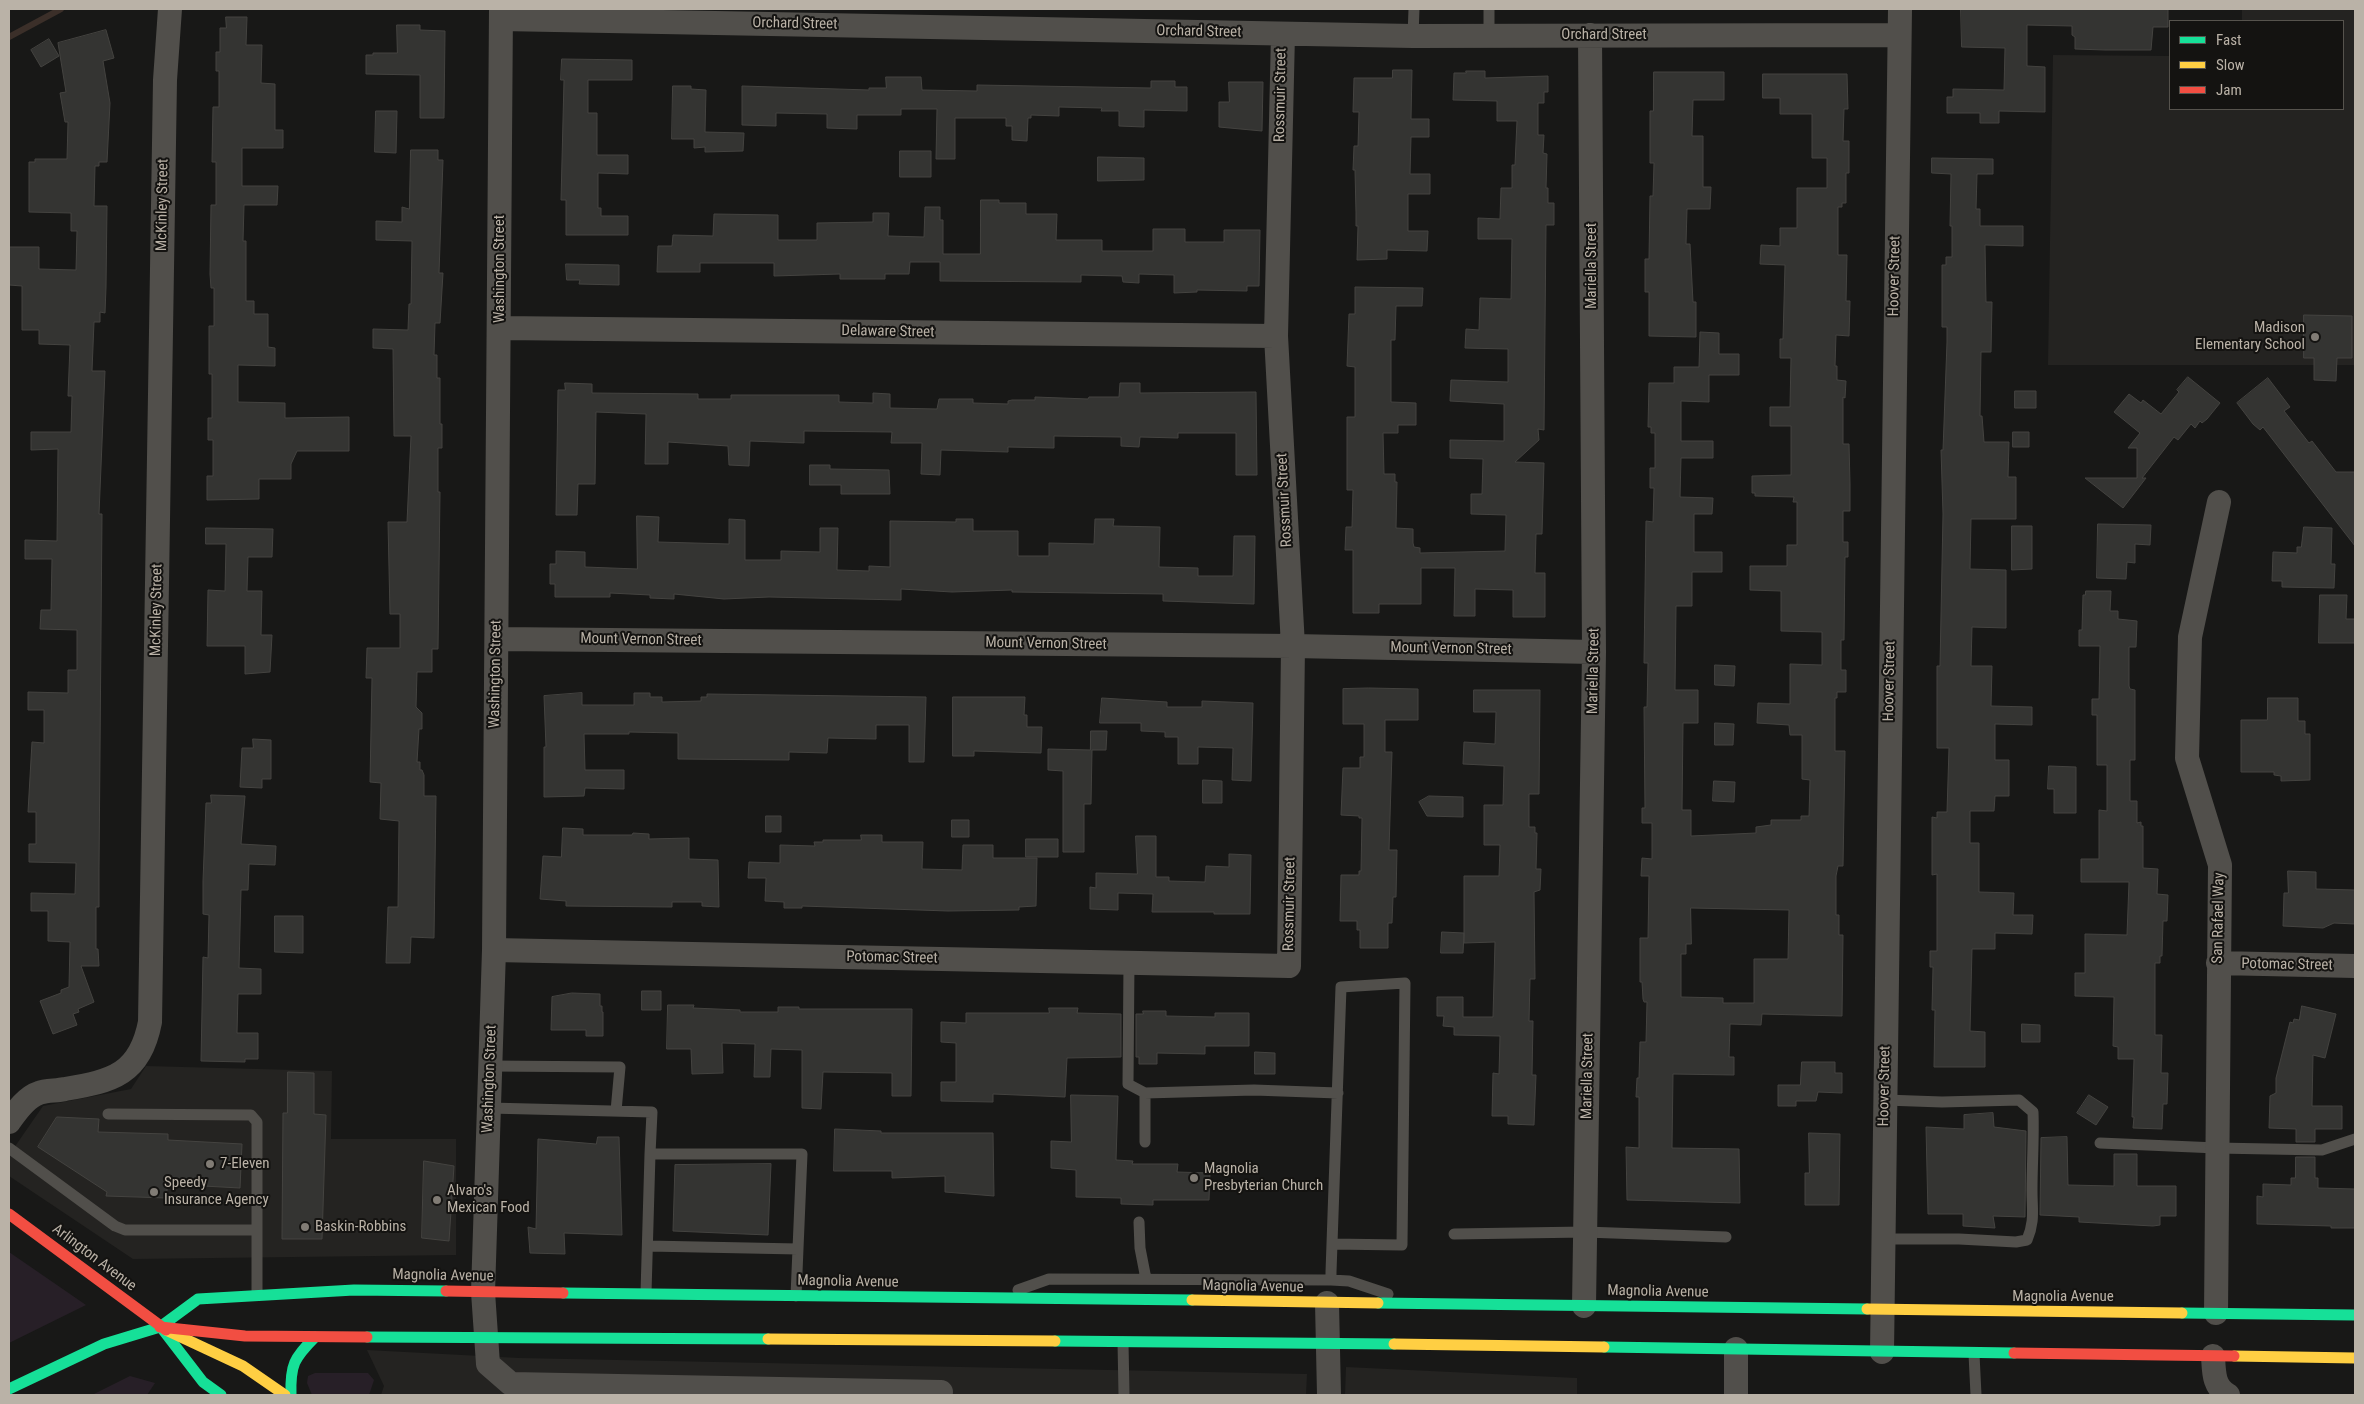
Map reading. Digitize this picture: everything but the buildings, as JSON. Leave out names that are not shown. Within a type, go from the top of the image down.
[{"type":"main road","name":"Arlington Avenue","points":[[9,1214],[160,1327],[243,1366],[285,1395]]},
{"type":"main road","name":"Magnolia Avenue","points":[[9,1389],[104,1344],[160,1327],[198,1299],[257,1294],[354,1290],[995,1299],[1329,1292],[1418,1304],[2355,1315]]},
{"type":"main road","name":"Magnolia Avenue","points":[[160,1327],[245,1336],[315,1337],[1329,1343],[1974,1354],[2355,1358]]},
{"type":"main road","name":"Arlington Avenue","points":[[160,1327],[203,1382],[222,1395]]},
{"type":"main road","points":[[291,1395],[289,1370],[296,1356],[315,1337]]},
{"type":"street","name":"McKinley Street","points":[[9,1122],[21,1106],[38,1093],[111,1080],[131,1067],[146,1043],[150,1022],[166,80],[170,9]]},
{"type":"street","name":"Hoover Street","points":[[1882,1352],[1898,35],[1900,9]]},
{"type":"street","name":"Orchard Street","points":[[501,14],[1413,36],[1898,35]]},
{"type":"street","name":"Washington Street","points":[[501,14],[494,950],[483,1292],[488,1364],[511,1384],[604,1390],[941,1392]]},
{"type":"street","name":"Rossmuir Street","points":[[1283,34],[1276,336],[1293,646],[1290,966]]},
{"type":"street","name":"Mariella Street","points":[[1584,1306],[1594,652],[1590,36]]},
{"type":"street","name":"Delaware Street","points":[[500,328],[1276,336]]},
{"type":"street","name":"San Rafael Way","points":[[2216,1313],[2220,865],[2187,758],[2190,637],[2219,502]]},
{"type":"street","name":"Mount Vernon Street","points":[[497,639],[1293,646],[1594,652]]},
{"type":"street","name":"Potomac Street","points":[[494,950],[1290,966]]},
{"type":"street","name":"Potomac Street","points":[[2218,963],[2355,966]]},
{"type":"street","points":[[1329,1292],[1329,1395]]},
{"type":"street","points":[[1736,1349],[1736,1395]]},
{"type":"street","points":[[2213,1356],[2215,1379],[2222,1394]]},
{"type":"lane","points":[[1413,36],[1414,9]]},
{"type":"lane","points":[[1489,36],[1490,9]]},
{"type":"lane","points":[[1129,962],[1128,1084],[1145,1093],[1254,1090],[1338,1093]]},
{"type":"lane","points":[[1329,1292],[1342,987],[1405,984],[1402,1245],[1332,1244]]},
{"type":"lane","points":[[490,1066],[620,1067],[616,1111]]},
{"type":"lane","points":[[1145,1093],[1145,1142]]},
{"type":"lane","points":[[1883,1239],[1958,1239],[2016,1242],[2027,1240],[2034,1218],[2032,1191],[2035,1145],[2033,1112],[2019,1100],[1942,1102],[1885,1100]]},
{"type":"lane","points":[[489,1108],[652,1112],[646,1294]]},
{"type":"lane","points":[[108,1114],[251,1115],[257,1122],[257,1294]]},
{"type":"lane","points":[[2100,1143],[2322,1150],[2355,1138]]},
{"type":"lane","points":[[9,1148],[115,1226],[124,1230],[257,1230]]},
{"type":"lane","points":[[650,1154],[802,1154],[796,1296]]},
{"type":"lane","points":[[1139,1222],[1140,1248],[1146,1279]]},
{"type":"lane","points":[[1454,1234],[1585,1232],[1726,1237]]},
{"type":"lane","points":[[648,1246],[798,1250]]},
{"type":"lane","points":[[995,1299],[1048,1279],[1146,1279],[1329,1292],[1349,1281],[1418,1304]]},
{"type":"lane","points":[[1123,1342],[1124,1395]]},
{"type":"lane","points":[[1974,1354],[1976,1395]]},
{"type":"shaded area","points":[[2242,9],[2355,9],[2355,365],[2048,365],[2053,55],[2169,56],[2169,110],[2344,110],[2344,20],[2242,20]]},
{"type":"shaded area","points":[[146,1066],[332,1071],[331,1139],[456,1139],[456,1255],[133,1259],[9,1176],[9,1155],[43,1106],[131,1089]]},
{"type":"shaded area","points":[[9,1252],[86,1305],[9,1343]]},
{"type":"shaded area","points":[[367,1350],[519,1358],[1307,1374],[1306,1395],[381,1395],[384,1386]]},
{"type":"shaded area","points":[[1346,1367],[1577,1378],[1577,1395],[1345,1395]]},
{"type":"shaded area","points":[[315,1373],[368,1373],[374,1380],[369,1395],[312,1395],[307,1383],[308,1376]]},
{"type":"shaded area","points":[[130,1376],[155,1383],[147,1395],[92,1395]]},
{"type":"waterway","points":[[9,37],[61,9]]},
{"type":"traffic: fast","points":[[9,1389],[104,1344],[160,1327],[198,1299],[354,1290],[446,1291]]},
{"type":"traffic: fast","points":[[563,1293],[1192,1300]]},
{"type":"traffic: fast","points":[[1378,1303],[1867,1309]]},
{"type":"traffic: fast","points":[[2182,1313],[2355,1315]]},
{"type":"traffic: fast","points":[[163,1330],[203,1382],[221,1395]]},
{"type":"traffic: fast","points":[[291,1395],[291,1376],[295,1363],[302,1351],[315,1337]]},
{"type":"traffic: fast","points":[[367,1337],[768,1339]]},
{"type":"traffic: fast","points":[[1055,1341],[1394,1344]]},
{"type":"traffic: fast","points":[[1604,1347],[2014,1353]]},
{"type":"traffic: slow","points":[[1192,1300],[1378,1303]]},
{"type":"traffic: slow","points":[[1867,1309],[2182,1313]]},
{"type":"traffic: slow","points":[[166,1330],[243,1366],[285,1395]]},
{"type":"traffic: slow","points":[[768,1339],[1055,1341]]},
{"type":"traffic: slow","points":[[1394,1344],[1604,1347]]},
{"type":"traffic: slow","points":[[2234,1356],[2355,1358]]},
{"type":"traffic: jam","points":[[9,1214],[166,1330]]},
{"type":"traffic: jam","points":[[446,1291],[563,1293]]},
{"type":"traffic: jam","points":[[160,1327],[245,1336],[367,1337]]},
{"type":"traffic: jam","points":[[2014,1353],[2234,1356]]},
{"type":"place","name":"Madison Elementary School","points":[[2315,337]]},
{"type":"place","name":"7-Eleven","points":[[210,1164]]},
{"type":"place","name":"Magnolia Presbyterian Church","points":[[1194,1178]]},
{"type":"place","name":"Speedy Insurance Agency","points":[[154,1192]]},
{"type":"place","name":"Alvaro's Mexican Food","points":[[437,1200]]},
{"type":"place","name":"Baskin-Robbins","points":[[305,1227]]}]
